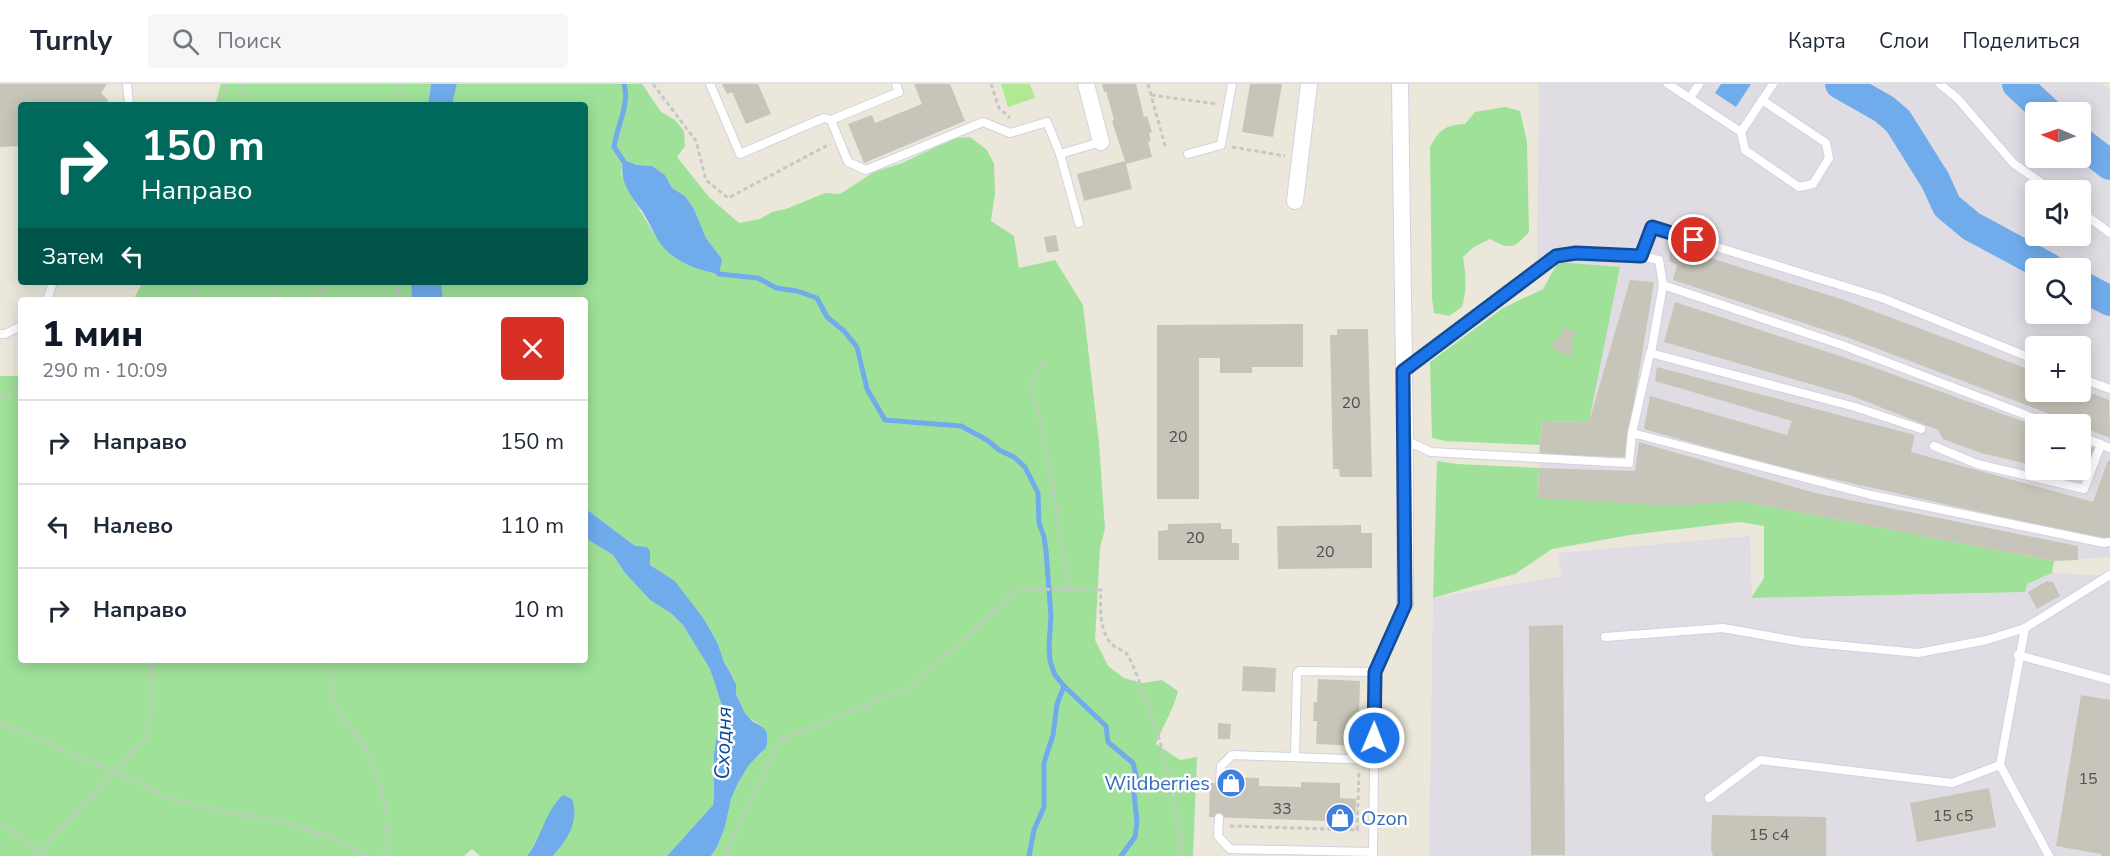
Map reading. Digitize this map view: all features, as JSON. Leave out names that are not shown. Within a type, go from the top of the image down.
[{"type":"street","points":[[1086,84],[1101,142]]},
{"type":"street","points":[[1295,201],[1310,84]]},
{"type":"street","points":[[1400,84],[1405,605]]},
{"type":"lane","points":[[128,84],[129,102]]},
{"type":"lane","points":[[710,84],[740,154],[824,118],[831,120],[899,92],[896,84]]},
{"type":"lane","points":[[1188,154],[1221,145],[1232,84]]},
{"type":"lane","points":[[1668,84],[1741,132],[1745,150],[1799,187],[1813,184],[1829,158],[1826,143],[1762,100]]},
{"type":"lane","points":[[1690,98],[1699,84]]},
{"type":"lane","points":[[1741,132],[1773,84]]},
{"type":"lane","points":[[1940,84],[1958,99],[2013,163],[2038,180]]},
{"type":"lane","points":[[831,120],[848,162],[866,170],[983,122],[1010,133],[1047,122],[1060,154],[1079,223]]},
{"type":"lane","points":[[1060,154],[1101,142]]},
{"type":"lane","points":[[2091,219],[2110,232]]},
{"type":"lane","points":[[1641,256],[1652,227],[1882,298],[2025,356]]},
{"type":"lane","points":[[1403,371],[1556,256],[1576,253],[1641,256],[1659,260],[1664,285],[1632,434],[1629,462],[1431,452],[1405,440]]},
{"type":"lane","points":[[1664,285],[1842,345],[2025,415]]},
{"type":"lane","points":[[0,334],[18,328]]},
{"type":"lane","points":[[1651,353],[1855,406],[1921,429]]},
{"type":"lane","points":[[2091,382],[2110,390]]},
{"type":"lane","points":[[1632,434],[1871,495],[2104,543],[2110,542]]},
{"type":"lane","points":[[2091,440],[2110,448]]},
{"type":"lane","points":[[1934,446],[1977,464],[2084,489],[2101,444]]},
{"type":"lane","points":[[1605,637],[1723,628],[1802,642],[1918,653],[1987,640],[2025,628],[2110,575]]},
{"type":"lane","points":[[1218,821],[1218,836],[1230,849],[1372,854],[1375,672],[1405,605]]},
{"type":"lane","points":[[2025,628],[2018,655],[2000,765],[2049,856]]},
{"type":"lane","points":[[2018,655],[2110,680]]},
{"type":"lane","points":[[1295,757],[1297,674],[1299,671],[1375,672]]},
{"type":"lane","points":[[1220,783],[1221,766],[1232,755],[1374,760]]},
{"type":"lane","points":[[1709,798],[1760,760],[1952,783],[2000,765]]},
{"type":"path","points":[[221,102],[226,84]]},
{"type":"path","points":[[242,84],[245,102]]},
{"type":"path","points":[[398,102],[400,84]]},
{"type":"path","points":[[991,84],[999,108],[1022,130]]},
{"type":"path","points":[[1148,84],[1166,149]]},
{"type":"path","points":[[1151,96],[1228,106]]},
{"type":"path","points":[[1221,145],[1300,158]]},
{"type":"path","points":[[310,297],[330,285]]},
{"type":"path","points":[[1043,362],[1031,385],[1046,447],[1071,590]]},
{"type":"path","points":[[0,396],[18,393]]},
{"type":"path","points":[[724,856],[780,741],[909,688],[1019,589],[1101,590],[1100,610],[1105,633],[1114,646],[1125,652],[1144,694],[1161,742],[1173,790],[1183,856]]},
{"type":"path","points":[[0,825],[12,831],[37,855],[145,739],[153,700],[151,663]]},
{"type":"path","points":[[331,663],[330,681],[338,710],[364,747],[379,785],[387,820],[386,849],[382,856]]},
{"type":"path","points":[[0,723],[114,771],[167,798],[221,811],[274,820],[333,838],[368,856]]},
{"type":"path","points":[[1218,821],[1372,831]]},
{"type":"shaded area","points":[[1539,84],[2102,84],[2110,90],[2110,557],[2054,561],[2035,556],[1538,498],[1542,421],[1589,422],[1620,267],[1537,260]]},
{"type":"shaded area","points":[[1750,536],[1752,598],[2024,592],[2027,584],[2052,573],[2110,576],[2110,856],[1429,856],[1433,598],[1561,576],[1558,553]]},
{"type":"green space","points":[[221,84],[431,84],[428,102],[216,102]]},
{"type":"green space","points":[[457,84],[642,84],[661,112],[675,120],[684,131],[685,146],[677,157],[709,197],[739,223],[760,219],[772,212],[786,209],[825,193],[840,194],[874,172],[902,163],[955,138],[970,137],[987,150],[994,164],[995,193],[991,221],[1014,236],[1019,268],[1055,260],[1083,305],[1099,443],[1105,529],[1100,548],[1095,640],[1108,666],[1124,678],[1142,683],[1162,680],[1178,691],[1156,744],[1180,760],[1197,757],[1193,856],[711,856],[725,827],[731,799],[738,783],[749,765],[762,753],[767,744],[767,733],[745,713],[736,694],[736,684],[724,662],[718,644],[704,619],[675,581],[650,565],[650,551],[635,546],[588,510],[588,297],[443,297],[441,285],[588,285],[588,102],[453,102]],"holes":[[[623,161],[652,166],[665,175],[672,188],[685,196],[694,209],[706,238],[722,259],[656,237],[626,187],[621,173]]]},
{"type":"green space","points":[[1001,84],[1030,84],[1035,98],[1008,107]]},
{"type":"green space","points":[[1505,107],[1520,111],[1527,142],[1529,232],[1515,245],[1502,245],[1490,239],[1474,247],[1463,257],[1466,282],[1462,307],[1449,316],[1434,313],[1430,147],[1444,129],[1452,125],[1465,124],[1475,112]]},
{"type":"green space","points":[[1558,262],[1620,267],[1589,422],[1542,421],[1540,445],[1445,441],[1432,438],[1430,362],[1503,308],[1543,289]]},
{"type":"green space","points":[[141,285],[411,285],[412,297],[135,297]]},
{"type":"green space","points":[[0,376],[18,376],[18,663],[588,663],[588,540],[613,555],[625,573],[650,600],[672,614],[683,625],[710,669],[721,703],[714,753],[713,805],[667,856],[553,856],[555,854],[542,831],[527,856],[480,856],[472,849],[464,856],[0,856]]},
{"type":"green space","points":[[1437,461],[1539,468],[1538,498],[1741,501],[2054,561],[2052,573],[2027,584],[2025,592],[1751,598],[1764,578],[1764,526],[1739,522],[1630,535],[1552,549],[1515,574],[1433,598]]},
{"type":"water","points":[[431,84],[457,84],[453,102],[428,102]]},
{"type":"water","points":[[1721,84],[1751,84],[1736,107],[1715,93]]},
{"type":"water","points":[[623,160],[637,165],[652,166],[665,175],[672,188],[685,196],[694,209],[706,238],[722,259],[719,274],[690,266],[664,248],[626,188],[622,168]]},
{"type":"water","points":[[411,285],[441,285],[443,297],[412,297]]},
{"type":"water","name":"Сходня","points":[[588,510],[635,546],[647,547],[650,551],[650,565],[675,581],[704,619],[718,644],[724,662],[736,684],[736,694],[745,713],[767,733],[765,749],[749,765],[738,783],[731,799],[725,827],[711,856],[667,856],[713,805],[714,753],[722,706],[710,669],[683,625],[672,614],[650,600],[625,573],[613,555],[588,540]]},
{"type":"water","points":[[563,795],[572,799],[574,807],[573,822],[567,837],[553,856],[527,856],[552,809]]},
{"type":"building","points":[[0,84],[107,84],[101,93],[108,100],[107,102],[18,102],[18,146],[0,147]]},
{"type":"building","points":[[722,84],[758,84],[771,114],[746,124],[732,92],[727,94]]},
{"type":"building","points":[[914,84],[950,84],[965,121],[864,163],[848,124],[872,115],[875,123],[922,104]]},
{"type":"building","points":[[1102,84],[1136,84],[1144,117],[1147,116],[1152,132],[1149,133],[1151,141],[1148,142],[1152,157],[1126,164],[1132,189],[1084,201],[1077,174],[1125,161],[1112,121],[1114,120],[1106,91],[1104,92]]},
{"type":"building","points":[[1250,84],[1282,84],[1273,137],[1242,132]]},
{"type":"building","points":[[1056,235],[1059,251],[1047,253],[1044,237]]},
{"type":"building","points":[[1672,246],[1841,299],[2025,368],[2025,402],[2091,402],[2091,393],[2109,400],[2110,438],[2091,430],[2091,414],[2050,414],[1849,338],[1673,280],[1677,265],[1669,261]]},
{"type":"building","points":[[1630,280],[1654,282],[1628,438],[1628,457],[1539,456],[1542,421],[1589,422]]},
{"type":"building","points":[[1675,302],[1867,365],[2025,422],[2025,463],[1981,453],[1943,439],[1938,430],[1852,396],[1664,342]]},
{"type":"building","points":[[1303,324],[1303,367],[1252,367],[1252,373],[1220,373],[1220,358],[1199,358],[1199,499],[1157,499],[1157,325]]},
{"type":"building","points":[[1564,327],[1576,332],[1570,345],[1574,347],[1570,356],[1552,348],[1555,339],[1558,340]]},
{"type":"building","points":[[1337,329],[1368,329],[1372,477],[1340,477],[1339,469],[1333,469],[1330,335],[1337,335]]},
{"type":"building","points":[[1657,367],[1915,435],[1911,452],[2093,502],[2108,460],[2110,461],[2110,539],[2060,530],[1766,464],[1644,429],[1650,396],[1787,435],[1792,421],[1655,381]]},
{"type":"building","points":[[1639,442],[1815,493],[2078,546],[2078,560],[2054,561],[1741,501],[1673,506],[1538,498],[1539,468],[1635,471]]},
{"type":"building","points":[[1221,523],[1221,529],[1232,529],[1232,543],[1239,543],[1239,560],[1158,560],[1158,531],[1168,530],[1168,524]]},
{"type":"building","points":[[1361,525],[1361,533],[1372,533],[1372,568],[1278,569],[1277,526]]},
{"type":"building","points":[[2047,581],[2053,582],[2060,596],[2037,609],[2028,592]]},
{"type":"building","points":[[1563,625],[1565,855],[1531,855],[1529,626]]},
{"type":"building","points":[[1243,666],[1276,668],[1275,692],[1242,691]]},
{"type":"building","points":[[1318,679],[1360,681],[1358,746],[1316,744],[1317,721],[1313,721]]},
{"type":"building","points":[[2081,695],[2110,700],[2110,856],[2056,846]]},
{"type":"building","points":[[1218,723],[1231,724],[1230,739],[1218,739]]},
{"type":"building","points":[[1227,777],[1259,778],[1259,786],[1301,787],[1301,782],[1340,783],[1340,798],[1356,799],[1355,822],[1209,817],[1210,783],[1227,783]]},
{"type":"building","points":[[1989,788],[1996,827],[1917,842],[1910,803]]},
{"type":"building","points":[[1712,815],[1826,817],[1826,856],[1713,856],[1711,850]]},
{"type":"waterway","points":[[624,84],[624,107],[614,147],[627,166]]},
{"type":"waterway","points":[[1840,84],[1884,109],[1898,121],[1935,180],[1947,206],[1971,226],[2030,258]]},
{"type":"waterway","points":[[2017,84],[2036,102]]},
{"type":"waterway","points":[[2091,150],[2110,165]]},
{"type":"waterway","points":[[715,269],[719,274],[758,278],[776,288],[797,291],[817,298],[827,317],[844,331],[857,347],[867,389],[885,420],[961,426],[1014,457],[1025,467],[1038,493],[1039,523],[1046,551],[1051,616],[1050,661],[1055,675],[1064,686],[1057,704],[1053,735],[1044,763],[1044,807],[1034,830],[1029,856]]},
{"type":"waterway","points":[[2091,291],[2110,301]]},
{"type":"waterway","points":[[1064,686],[1106,726],[1108,742],[1133,763],[1137,779],[1134,793],[1137,822],[1135,837],[1121,856]]},
{"type":"place","name":"Wildberries","points":[[1231,783]]},
{"type":"place","name":"Ozon","points":[[1340,818]]},
{"type":"route","points":[[1374,738],[1375,672],[1405,605],[1403,371],[1541,265],[1556,256],[1576,253],[1641,256],[1652,227],[1694,240]]}]
